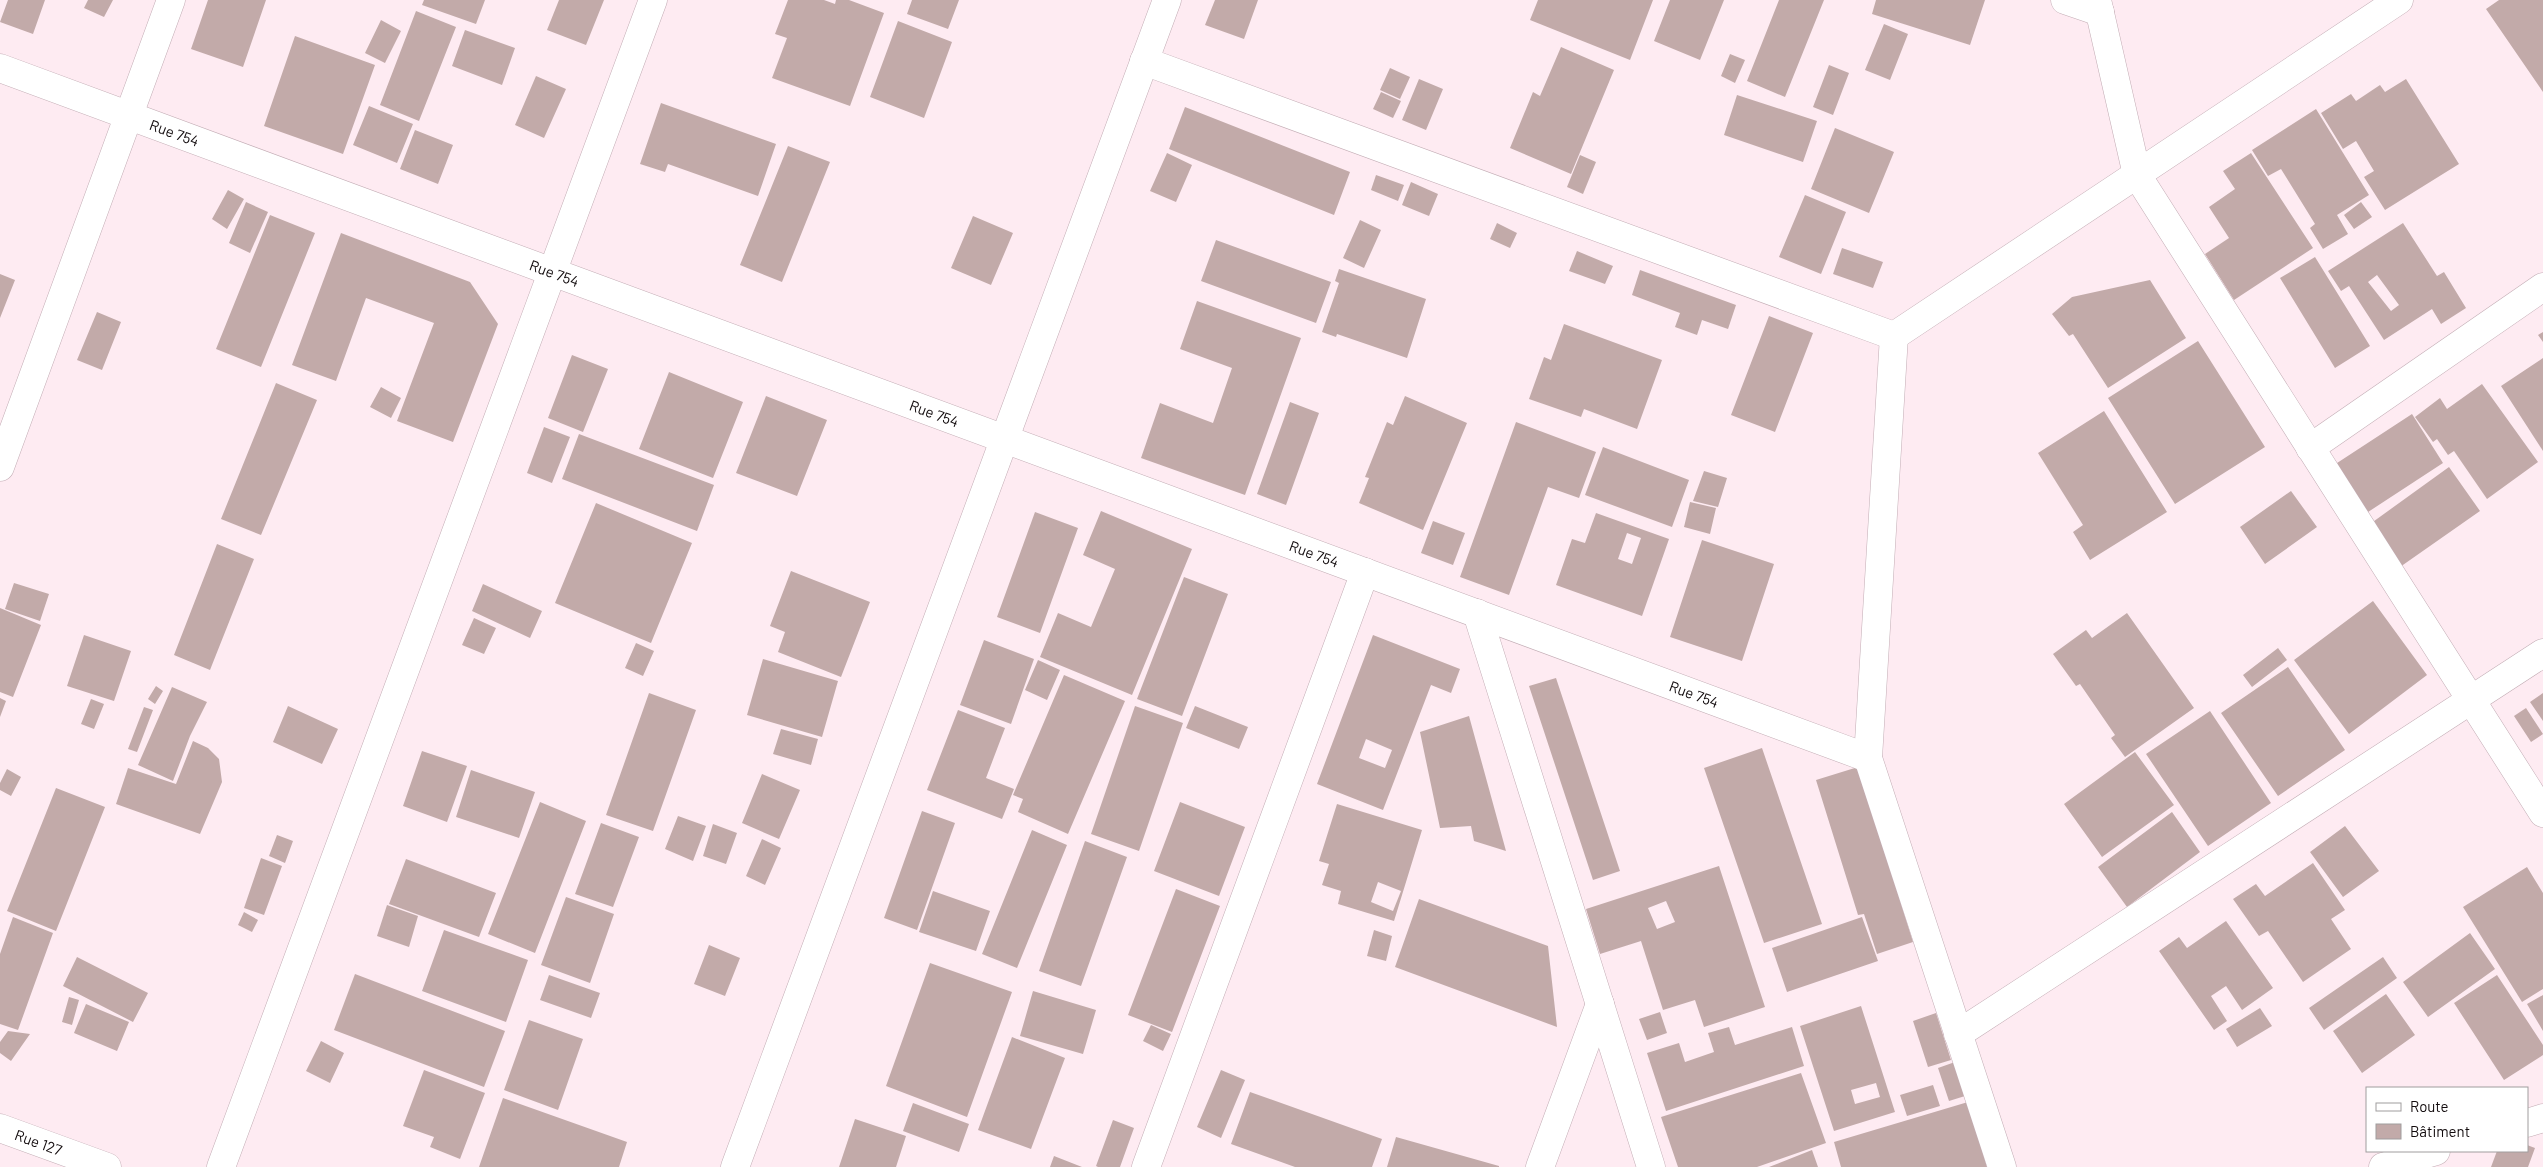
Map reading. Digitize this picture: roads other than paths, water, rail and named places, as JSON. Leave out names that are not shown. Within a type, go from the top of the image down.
[{"type":"street","points":[[0,467],[171,0]]},
{"type":"street","points":[[221,1167],[653,0]]},
{"type":"street","points":[[736,1167],[1166,0]]},
{"type":"street","points":[[2066,0],[2098,6],[2136,175],[2543,813]]},
{"type":"street","points":[[1894,336],[2399,0]]},
{"type":"street","points":[[1144,61],[1894,336]]},
{"type":"street","name":"Rue 754","points":[[0,68],[1868,758]]},
{"type":"street","points":[[2310,448],[2543,287]]},
{"type":"street","points":[[1894,336],[1868,758],[2002,1167]]},
{"type":"street","points":[[1146,1167],[1365,572]]},
{"type":"street","points":[[1477,613],[1651,1167]]},
{"type":"street","points":[[1958,1034],[2543,653]]},
{"type":"street","points":[[1540,1167],[1600,1004]]},
{"type":"street","points":[[2528,1123],[2543,1118]]},
{"type":"street","name":"Rue 127","points":[[0,1128],[107,1167]]},
{"type":"street","points":[[2382,1167],[2433,1152]]}]
